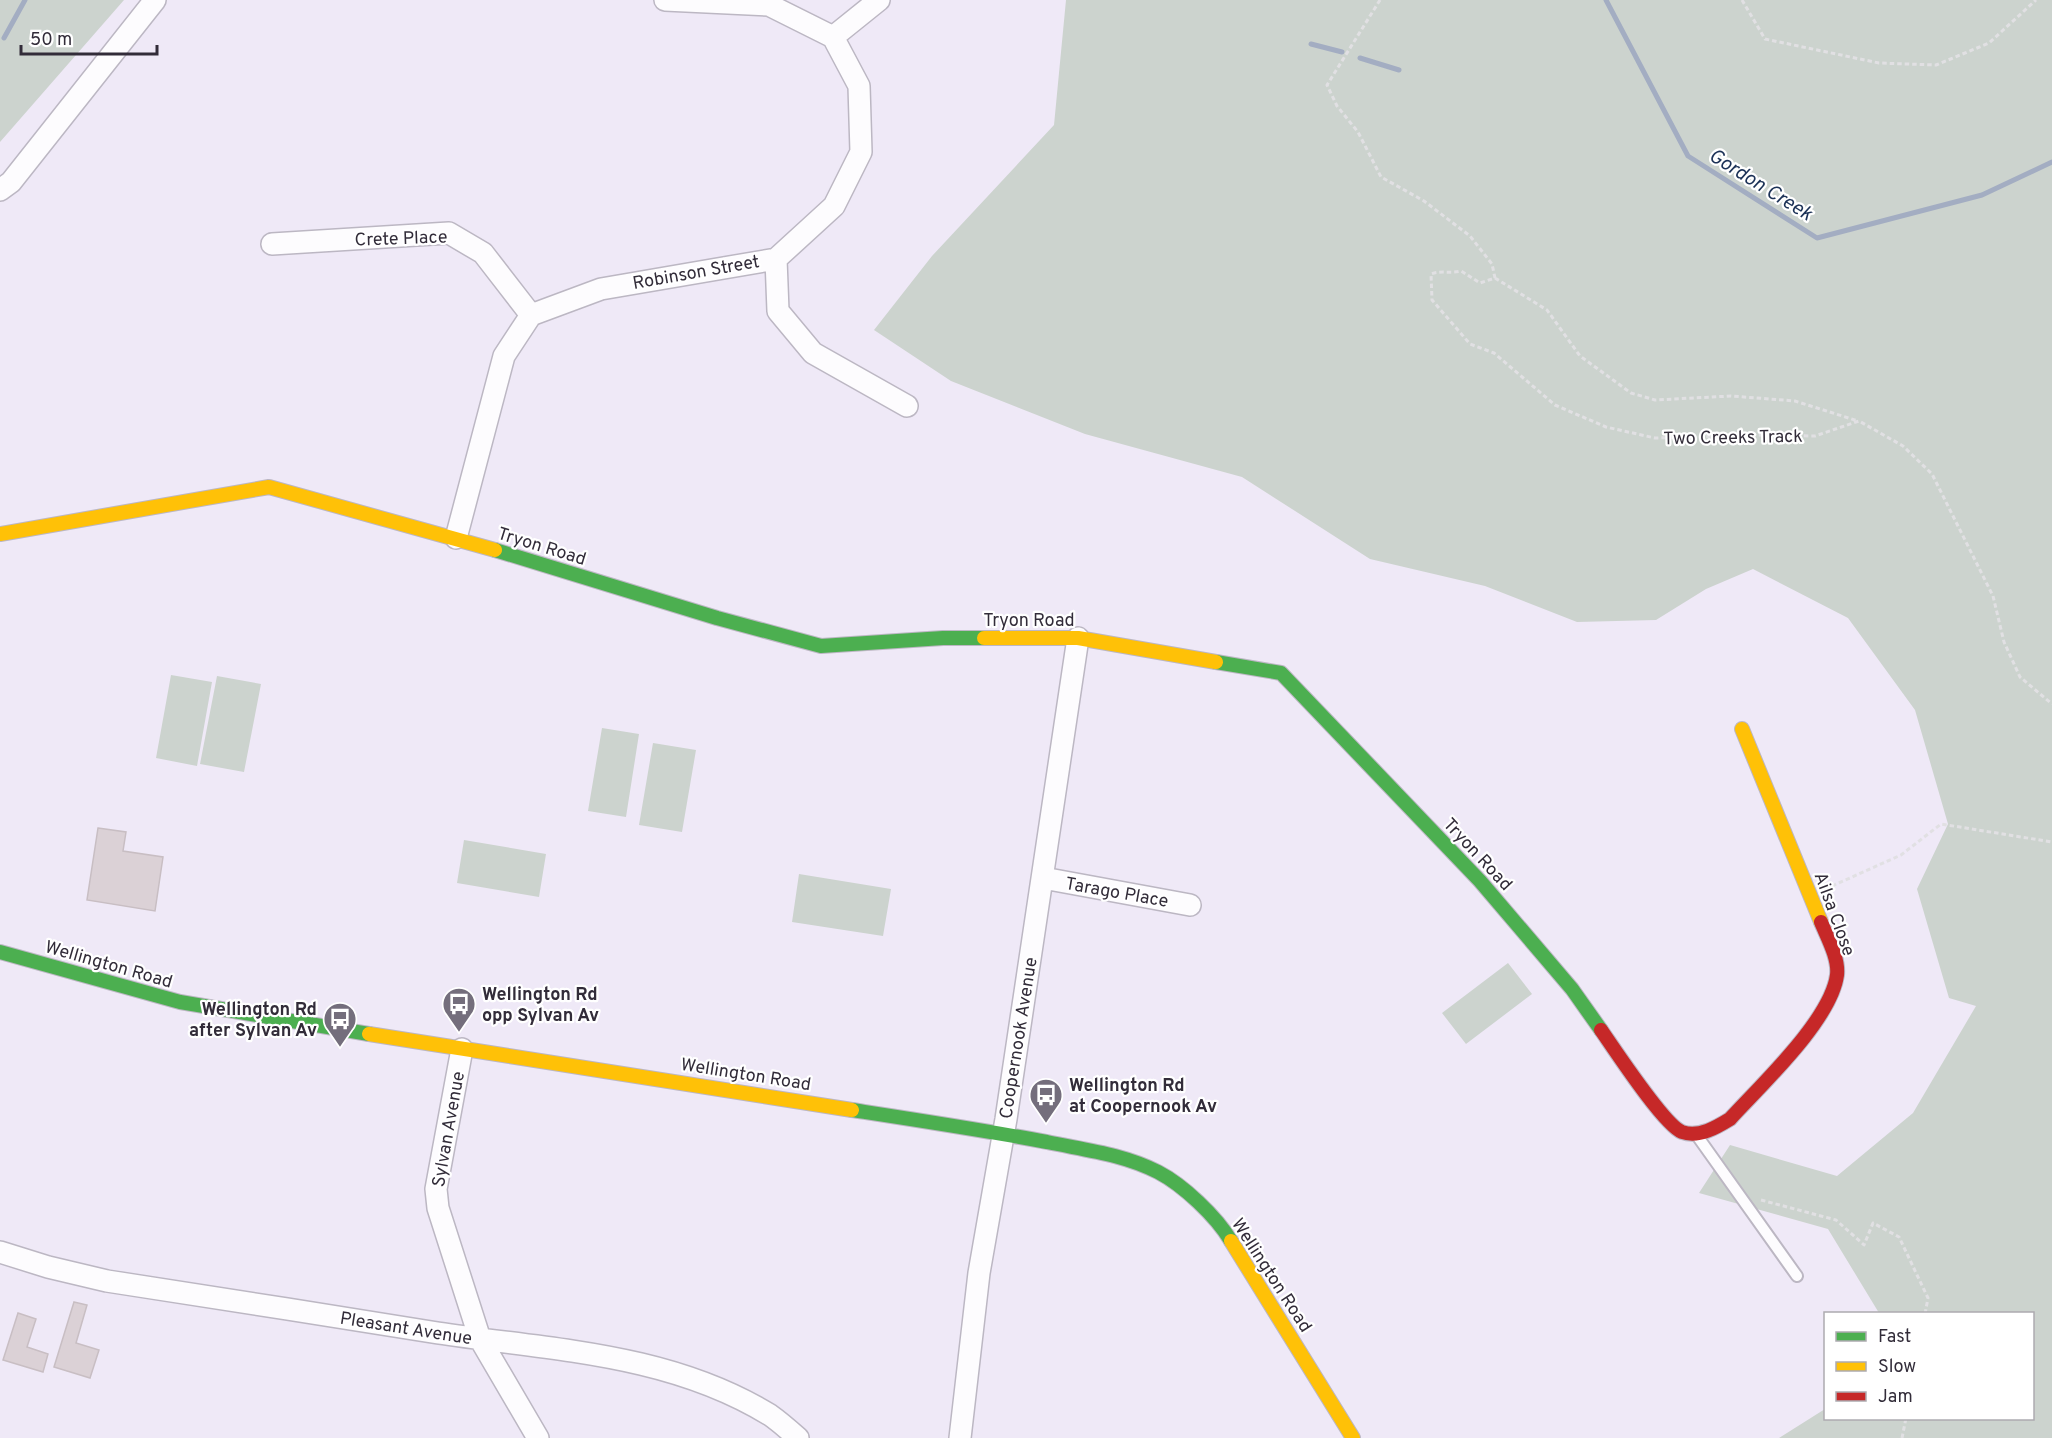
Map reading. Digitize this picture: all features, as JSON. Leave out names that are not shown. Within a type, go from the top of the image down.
[{"type":"street","points":[[0,190],[11,182],[154,0]]},
{"type":"street","points":[[665,0],[769,5],[833,37],[879,0]]},
{"type":"street","name":"Robinson Street","points":[[531,315],[601,289],[776,259],[834,206],[861,152],[859,86],[833,37]]},
{"type":"street","name":"Crete Place","points":[[272,244],[450,233],[483,253],[531,315]]},
{"type":"street","points":[[776,259],[778,311],[813,353],[908,406]]},
{"type":"street","points":[[456,538],[504,356],[531,315]]},
{"type":"street","name":"Tryon Road","points":[[0,534],[269,487],[456,538],[717,618],[821,646],[943,638],[1078,638],[1281,673],[1480,881],[1572,989],[1660,1112],[1681,1132],[1696,1134]]},
{"type":"street","name":"Coopernook Avenue","points":[[960,1438],[979,1273],[1043,878],[1078,638]]},
{"type":"street","name":"Ailsa Close","points":[[1696,1134],[1715,1128],[1730,1119],[1804,1038],[1826,1006],[1837,974],[1833,952],[1811,895],[1742,729]]},
{"type":"street","name":"Tarago Place","points":[[1043,878],[1190,905]]},
{"type":"street","name":"Wellington Road","points":[[0,952],[180,1002],[1003,1134],[1118,1156],[1138,1163],[1158,1172],[1189,1195],[1224,1230],[1353,1438]]},
{"type":"street","name":"Sylvan Avenue","points":[[462,1049],[436,1189],[438,1208],[480,1339],[538,1438]]},
{"type":"street","name":"Pleasant Avenue","points":[[0,1252],[48,1267],[106,1281],[480,1339],[593,1353],[646,1364],[753,1406],[772,1417],[798,1438]]},
{"type":"lane","name":"Tryon Road","points":[[1696,1134],[1797,1276]]},
{"type":"path","points":[[1380,0],[1327,86],[1337,106],[1358,132],[1381,177],[1424,201],[1470,236],[1492,264],[1495,278],[1547,310],[1580,356],[1631,393],[1654,400],[1731,396],[1795,401],[1859,421],[1903,446],[1932,474],[1993,596],[2004,642],[2020,677],[2052,704]]},
{"type":"path","points":[[1742,0],[1765,39],[1879,63],[1936,65],[1989,43],[2036,0]]},
{"type":"path","name":"Two Creeks Track","points":[[1495,278],[1480,283],[1461,271],[1452,274],[1441,271],[1431,274],[1432,300],[1470,344],[1494,353],[1555,405],[1606,427],[1655,438],[1815,436],[1859,421]]},
{"type":"path","points":[[1811,895],[1901,855],[1941,824],[2052,842]]},
{"type":"path","points":[[1738,1194],[1836,1220],[1864,1245],[1873,1222],[1899,1237],[1928,1298],[1925,1312]]},
{"type":"path","points":[[1902,1438],[1906,1420]]},
{"type":"shaded area","points":[[0,0],[124,0],[0,142]]},
{"type":"shaded area","points":[[1066,0],[2052,0],[2052,1438],[1779,1438],[1824,1410],[1824,1420],[2034,1420],[2034,1312],[1878,1312],[1828,1229],[1699,1193],[1730,1145],[1837,1176],[1913,1113],[1976,1006],[1949,998],[1917,889],[1948,824],[1915,710],[1848,618],[1753,569],[1706,589],[1656,620],[1577,622],[1485,586],[1370,559],[1242,477],[1085,434],[951,381],[874,330],[932,256],[1054,125]]},
{"type":"shaded area","points":[[171,675],[212,682],[197,766],[156,758]]},
{"type":"shaded area","points":[[217,676],[261,684],[244,772],[200,764]]},
{"type":"shaded area","points":[[602,728],[639,734],[626,817],[588,811]]},
{"type":"shaded area","points":[[653,743],[696,750],[682,832],[639,825]]},
{"type":"shaded area","points":[[464,840],[546,854],[539,897],[457,883]]},
{"type":"shaded area","points":[[799,874],[891,889],[883,936],[792,922]]},
{"type":"shaded area","points":[[1508,963],[1532,994],[1466,1044],[1442,1013]]},
{"type":"building","points":[[98,828],[126,832],[123,851],[163,857],[155,911],[87,900]]},
{"type":"building","points":[[74,1302],[87,1305],[76,1343],[99,1350],[90,1378],[54,1367]]},
{"type":"building","points":[[18,1313],[36,1319],[27,1347],[48,1354],[43,1372],[3,1360]]},
{"type":"waterway","points":[[4,38],[25,0]]},
{"type":"waterway","name":"Gordon Creek","points":[[1606,0],[1688,156],[1817,238],[1982,195],[2052,162]]},
{"type":"waterway","points":[[1311,44],[1342,52]]},
{"type":"waterway","points":[[1360,58],[1399,70]]},
{"type":"traffic: fast","points":[[495,550],[717,618],[821,646],[943,638],[984,638]]},
{"type":"traffic: fast","points":[[1216,662],[1281,673],[1480,881],[1572,989],[1601,1030]]},
{"type":"traffic: fast","points":[[0,952],[180,1002],[369,1034]]},
{"type":"traffic: fast","points":[[852,1110],[1023,1138],[1104,1153],[1131,1161],[1158,1172],[1188,1193],[1217,1222],[1231,1241]]},
{"type":"traffic: slow","points":[[0,534],[269,487],[495,550]]},
{"type":"traffic: slow","points":[[984,638],[1078,638],[1216,662]]},
{"type":"traffic: slow","points":[[1742,729],[1821,922]]},
{"type":"traffic: slow","points":[[369,1034],[852,1110]]},
{"type":"traffic: slow","points":[[1231,1241],[1353,1438]]},
{"type":"traffic: jam","points":[[1601,1030],[1640,1086],[1674,1126],[1682,1132],[1695,1134],[1714,1128],[1730,1119],[1793,1051],[1822,1012],[1832,993],[1837,968],[1832,948],[1821,922]]},
{"type":"place","name":"Wellington Rd opp Sylvan Av","points":[[459,1033]]},
{"type":"place","name":"Wellington Rd after Sylvan Av","points":[[340,1048]]},
{"type":"place","name":"Wellington Rd at Coopernook Av","points":[[1046,1124]]}]
